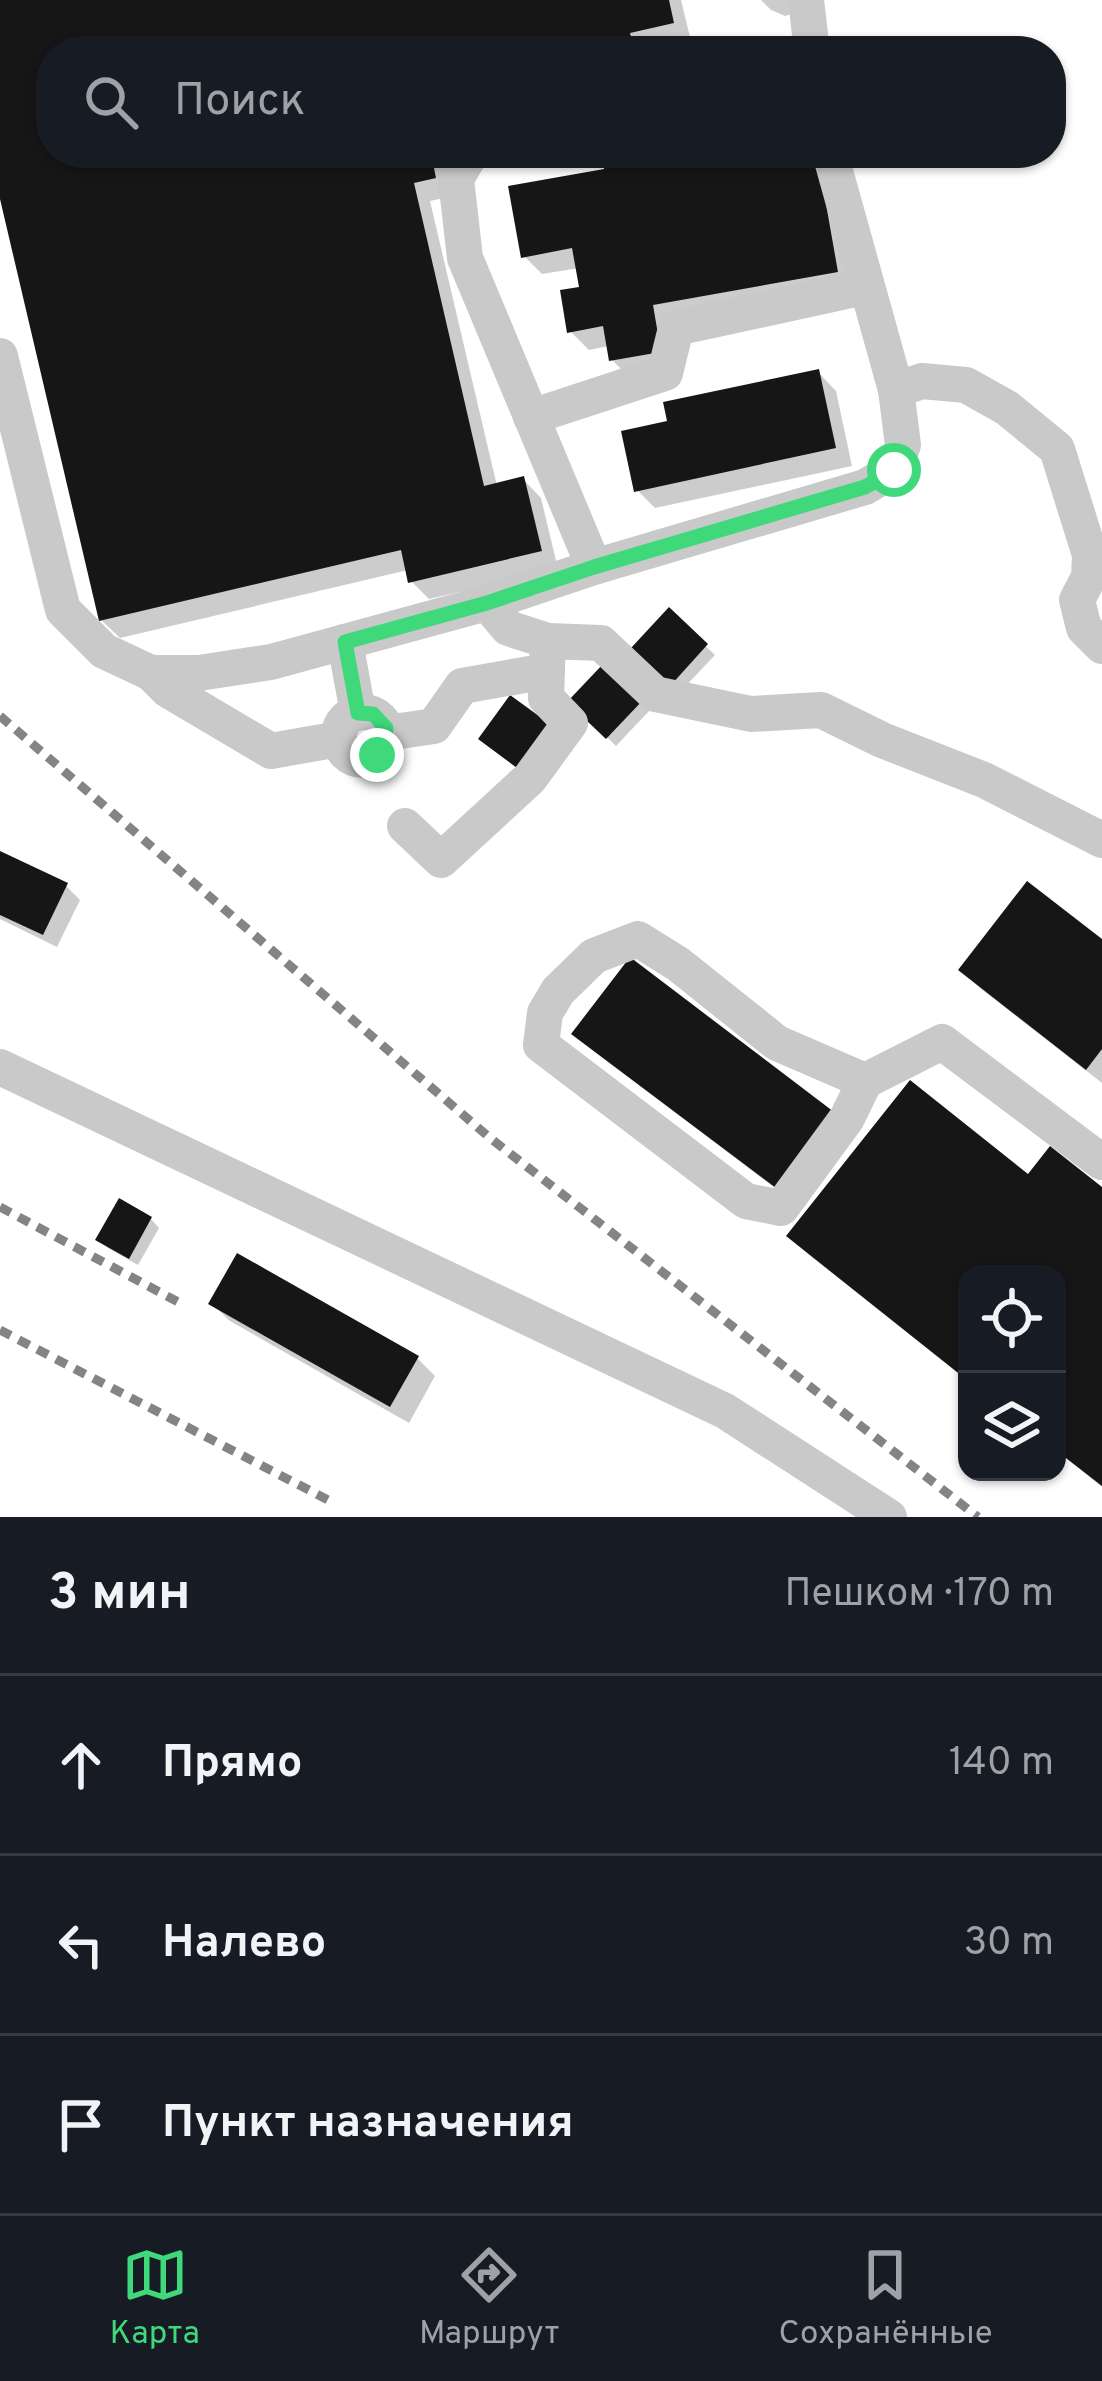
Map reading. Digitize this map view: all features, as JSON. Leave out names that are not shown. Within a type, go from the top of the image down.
[{"type":"street","points":[[806,0],[810,36]]},
{"type":"street","points":[[462,168],[456,179],[464,258],[594,567]]},
{"type":"street","points":[[152,673],[200,673],[271,662],[345,642],[865,487],[894,470],[903,445],[896,390],[834,168]]},
{"type":"street","points":[[531,417],[665,373],[676,328],[865,287]]},
{"type":"street","points":[[0,356],[63,610],[104,652],[152,673],[168,690],[271,751],[361,728],[434,725],[462,686],[601,643],[656,694],[751,714],[821,710],[984,780],[1102,840]]},
{"type":"street","points":[[896,390],[922,381],[966,386],[1007,408],[1057,449],[1096,552],[1077,600],[1084,628],[1102,646]]},
{"type":"street","points":[[487,603],[508,628],[548,656]]},
{"type":"street","points":[[345,642],[361,728]]},
{"type":"street","points":[[406,826],[441,860],[530,778],[570,723],[546,698],[548,656]]},
{"type":"street","points":[[866,1082],[777,1043],[678,964],[638,939],[594,956],[558,991],[545,1013],[541,1045],[746,1201],[781,1208],[847,1118],[866,1082],[942,1042],[1102,1162]]},
{"type":"street","points":[[0,1066],[725,1411],[889,1517]]},
{"type":"building","points":[[0,0],[669,0],[674,23],[631,36],[36,36],[36,168],[434,168],[436,178],[414,183],[484,486],[524,476],[542,551],[408,583],[401,550],[99,621],[0,199]]},
{"type":"building","points":[[820,168],[838,272],[653,305],[661,352],[609,361],[603,326],[567,333],[560,290],[579,287],[572,248],[521,258],[508,186],[604,169]]},
{"type":"building","points":[[819,369],[836,448],[634,492],[621,431],[667,421],[663,402]]},
{"type":"building","points":[[669,607],[708,644],[671,685],[631,648]]},
{"type":"building","points":[[604,663],[644,699],[606,739],[567,702]]},
{"type":"building","points":[[510,695],[554,727],[521,771],[478,739]]},
{"type":"building","points":[[0,851],[68,883],[43,935],[0,915]]},
{"type":"building","points":[[1027,881],[1102,939],[1102,1049],[1086,1070],[958,970]]},
{"type":"building","points":[[630,957],[834,1112],[776,1188],[571,1034]]},
{"type":"building","points":[[910,1080],[1028,1174],[1050,1146],[1102,1187],[1102,1486],[1066,1458],[1066,1265],[958,1265],[958,1373],[786,1236]]},
{"type":"building","points":[[119,1198],[152,1217],[129,1259],[95,1240]]},
{"type":"building","points":[[237,1253],[419,1356],[390,1407],[208,1304]]},
{"type":"railway","points":[[0,716],[490,1138],[978,1517]]},
{"type":"railway","points":[[0,1207],[180,1303]]},
{"type":"railway","points":[[0,1330],[330,1501]]},
{"type":"route","points":[[377,755],[384,748],[386,728],[373,714],[358,713],[345,642],[865,487],[894,470]]}]
